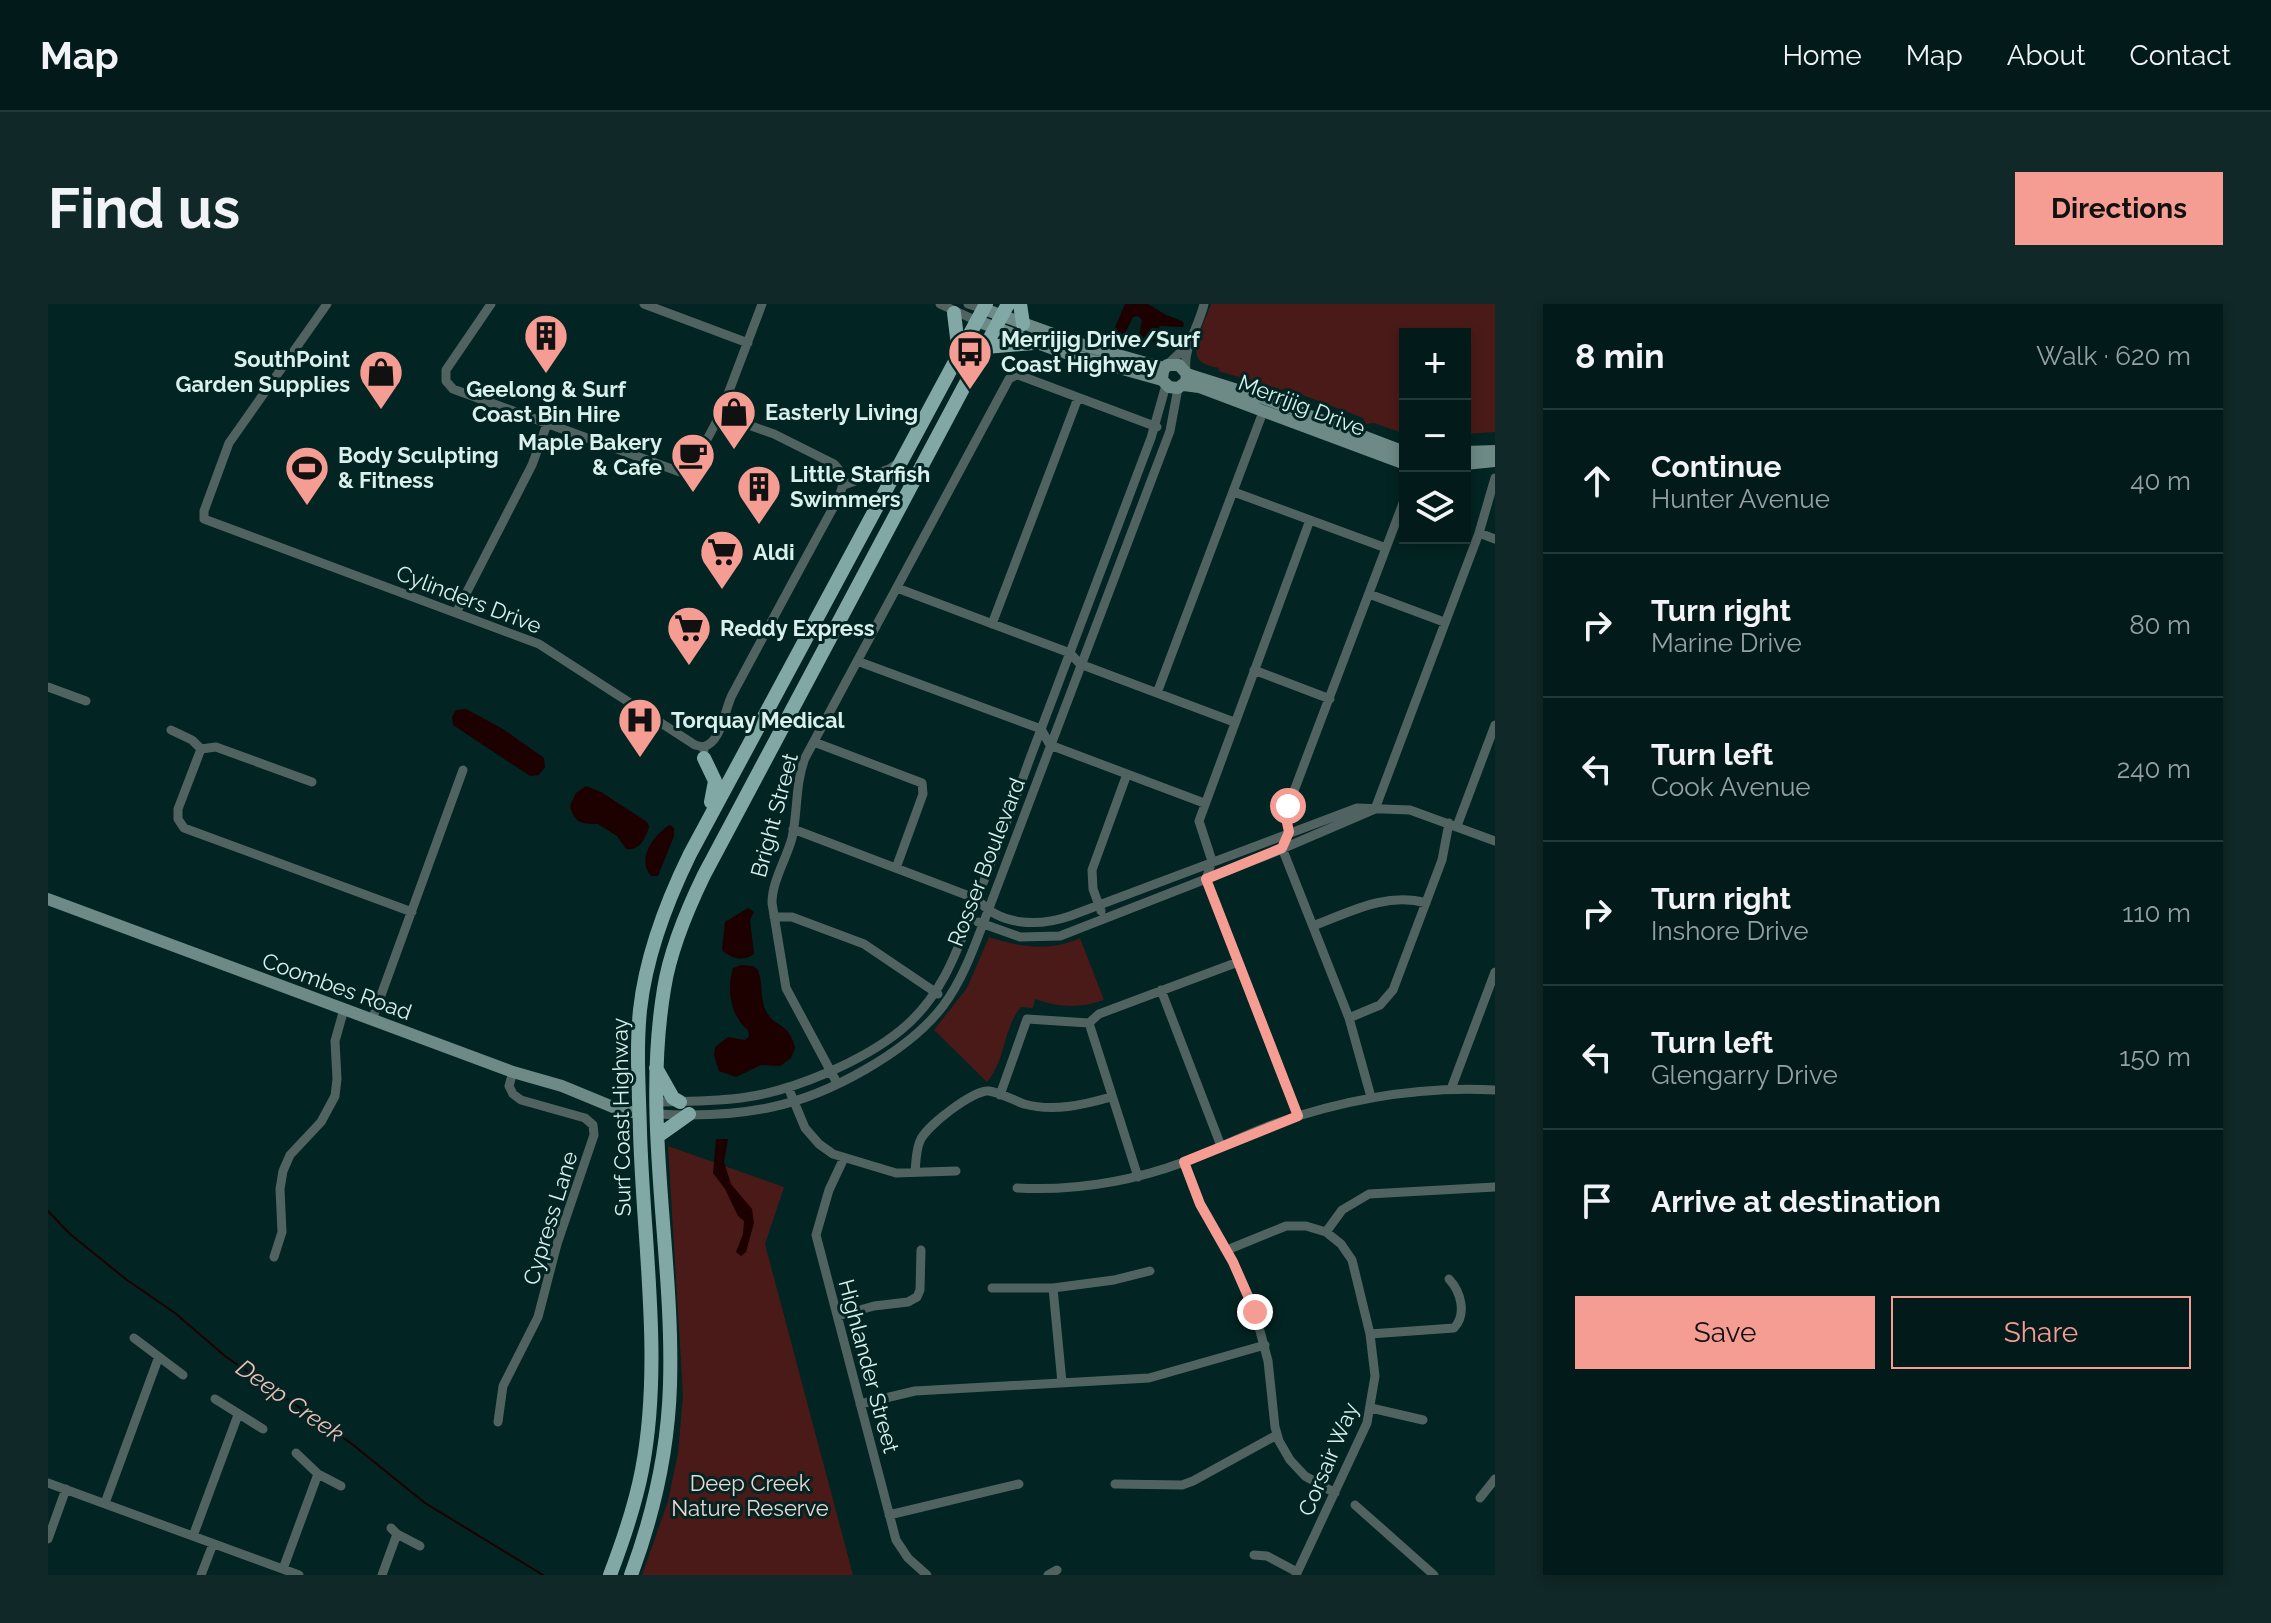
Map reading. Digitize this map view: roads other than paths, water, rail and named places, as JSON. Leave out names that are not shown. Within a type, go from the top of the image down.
[{"type":"main road","points":[[1020,304],[1023,324]]},
{"type":"main road","name":"Surf Coast Highway","points":[[610,1575],[626,1535],[642,1470],[650,1396],[638,1040],[648,969],[667,906],[690,854],[982,311]]},
{"type":"main road","points":[[954,313],[959,354]]},
{"type":"main road","name":"Surf Coast Highway","points":[[631,1575],[655,1500],[666,1443],[670,1383],[656,1108],[656,1068],[664,986],[689,905],[1001,316]]},
{"type":"main road","points":[[986,347],[1033,343]]},
{"type":"main road","points":[[690,854],[693,839],[715,789],[704,753]]},
{"type":"main road","points":[[656,1068],[673,1098],[680,1102]]},
{"type":"main road","points":[[639,1107],[656,1108]]},
{"type":"main road","points":[[658,1136],[689,1114]]},
{"type":"main road","points":[[648,1276],[666,1275]]},
{"type":"street","name":"Cylinders Drive","points":[[327,304],[229,443],[204,511],[204,519],[539,644],[704,753]]},
{"type":"street","points":[[491,304],[446,370],[446,381],[453,389],[680,472],[690,468],[720,415],[762,304]]},
{"type":"street","points":[[644,304],[748,343]]},
{"type":"street","points":[[940,304],[954,313],[982,311]]},
{"type":"street","points":[[968,304],[982,311]]},
{"type":"street","points":[[1174,377],[1185,357],[1204,304]]},
{"type":"street","name":"Merrijig Drive","points":[[982,311],[1174,377],[1399,462]]},
{"type":"street","name":"Merrijig Drive","points":[[1001,316],[1033,343],[1263,398],[1399,450]]},
{"type":"street","points":[[1174,377],[1191,341]]},
{"type":"street","name":"Bright Street","points":[[837,1083],[786,988],[774,917],[773,891],[793,829],[800,774],[814,742],[1009,379],[1021,376],[1155,426]]},
{"type":"street","name":"Rosser Boulevard","points":[[656,1108],[680,1102],[748,1097],[788,1087],[830,1070],[870,1051],[899,1032],[936,992],[950,970],[970,919],[1174,377]]},
{"type":"street","name":"Rosser Boulevard","points":[[656,1108],[689,1114],[753,1111],[792,1102],[837,1083],[898,1050],[928,1024],[948,999],[966,967],[983,924],[1170,431],[1174,377]]},
{"type":"street","points":[[992,624],[1078,398]]},
{"type":"street","points":[[1157,693],[1263,412]]},
{"type":"street","points":[[720,415],[774,434],[834,464],[840,470],[844,485]]},
{"type":"street","points":[[456,613],[532,465],[547,424]]},
{"type":"street","points":[[1155,426],[1170,431]]},
{"type":"street","points":[[1471,452],[1495,451]]},
{"type":"street","points":[[704,753],[717,736],[731,697],[844,485],[889,469],[901,461]]},
{"type":"street","points":[[1471,463],[1495,461]]},
{"type":"street","points":[[970,919],[1020,937],[1046,938],[1076,931],[1375,809],[1479,533],[1495,478]]},
{"type":"street","points":[[1234,492],[1386,548]]},
{"type":"street","points":[[1371,1097],[1349,1018],[1282,848],[1289,832],[1286,812],[1399,514]]},
{"type":"street","points":[[1298,1116],[1206,879],[1212,861],[1200,828],[1200,815],[1310,520]]},
{"type":"street","points":[[1479,533],[1495,539]]},
{"type":"street","points":[[897,588],[1070,653],[1080,664],[1234,722]]},
{"type":"street","points":[[1369,594],[1444,622]]},
{"type":"street","points":[[857,661],[1041,729],[1050,745],[1204,803]]},
{"type":"street","points":[[1254,670],[1330,699]]},
{"type":"street","points":[[48,687],[86,701]]},
{"type":"street","points":[[1349,1018],[1374,1008],[1390,996],[1453,824],[1495,725]]},
{"type":"street","points":[[171,730],[192,740],[201,749]]},
{"type":"street","points":[[814,742],[918,780],[924,786],[896,868]]},
{"type":"street","points":[[201,749],[216,747],[312,782]]},
{"type":"street","points":[[201,749],[178,809],[178,819],[184,828],[412,912]]},
{"type":"street","points":[[372,1020],[463,770]]},
{"type":"street","points":[[1105,919],[1091,882],[1092,870],[1127,774]]},
{"type":"street","points":[[793,829],[977,899],[988,911],[1020,922],[1045,923],[1345,810],[1410,810],[1495,841]]},
{"type":"street","name":"Coombes Road","points":[[48,899],[513,1072],[614,1105],[639,1107]]},
{"type":"street","points":[[1313,926],[1379,901],[1407,899],[1426,903]]},
{"type":"street","points":[[774,917],[792,917],[864,944],[948,999]]},
{"type":"street","points":[[1089,1023],[1094,1017],[1238,962]]},
{"type":"street","points":[[1451,1089],[1495,972]]},
{"type":"street","points":[[1161,990],[1221,1146]]},
{"type":"street","points":[[274,1257],[282,1232],[280,1189],[283,1171],[290,1155],[321,1122],[335,1096],[335,1041],[344,1009]]},
{"type":"street","points":[[1000,1095],[1027,1019],[1089,1023]]},
{"type":"street","points":[[1089,1023],[1138,1177]]},
{"type":"street","name":"Cypress Lane","points":[[498,1422],[503,1386],[534,1331],[557,1244],[594,1135],[593,1125],[585,1118],[517,1097],[509,1090],[513,1072]]},
{"type":"street","points":[[788,1087],[805,1128],[819,1144],[844,1158],[896,1173],[956,1171]]},
{"type":"street","points":[[1017,1188],[1060,1189],[1138,1177],[1298,1116],[1371,1097],[1451,1089],[1495,1090]]},
{"type":"street","points":[[915,1172],[921,1138],[936,1121],[975,1092],[988,1091],[1027,1105],[1048,1108],[1071,1107],[1111,1097]]},
{"type":"street","name":"Highlander Street","points":[[844,1158],[829,1190],[816,1235],[889,1515],[901,1549],[927,1575]]},
{"type":"street","points":[[1184,1162],[1207,1218],[1227,1250],[1250,1299],[1265,1345],[1277,1435],[1284,1452],[1296,1468],[1313,1482],[1335,1493]]},
{"type":"street","points":[[1227,1250],[1286,1226],[1306,1226],[1326,1232],[1342,1210],[1369,1194],[1495,1187]]},
{"type":"street","name":"Corsair Way","points":[[1296,1574],[1371,1408],[1375,1376],[1370,1334],[1352,1260],[1341,1244],[1326,1232]]},
{"type":"street","points":[[838,1316],[874,1306],[908,1302],[917,1297],[921,1250]]},
{"type":"street","points":[[992,1288],[1053,1288],[1114,1280],[1150,1271]]},
{"type":"street","points":[[1370,1334],[1454,1328],[1461,1319],[1462,1308],[1455,1286],[1449,1279]]},
{"type":"street","points":[[1053,1288],[1062,1383]]},
{"type":"street","points":[[134,1338],[183,1375]]},
{"type":"street","points":[[860,1404],[915,1391],[1149,1378],[1265,1345]]},
{"type":"street","points":[[105,1503],[158,1359]]},
{"type":"street","points":[[215,1399],[263,1429]]},
{"type":"street","points":[[1371,1408],[1423,1420]]},
{"type":"street","points":[[193,1536],[238,1415]]},
{"type":"street","points":[[1115,1484],[1182,1485],[1277,1435]]},
{"type":"street","points":[[296,1453],[318,1474],[341,1486]]},
{"type":"street","points":[[283,1569],[318,1474]]},
{"type":"street","points":[[1480,1498],[1495,1479]]},
{"type":"street","points":[[48,1483],[299,1575]]},
{"type":"street","points":[[889,1515],[1019,1484]]},
{"type":"street","points":[[48,1539],[66,1489]]},
{"type":"street","points":[[1355,1505],[1427,1573]]},
{"type":"street","points":[[382,1575],[394,1531],[420,1546]]},
{"type":"street","points":[[201,1575],[213,1544]]},
{"type":"street","points":[[1254,1555],[1267,1556],[1296,1574]]},
{"type":"waterway","name":"Deep Creek","points":[[48,1211],[70,1234],[127,1280],[175,1313],[225,1356],[352,1444],[425,1503],[543,1575]]},
{"type":"place","name":"Geelong & Surf Coast Bin Hire","points":[[546,375]]},
{"type":"place","name":"Merrijig Drive/Surf Coast Highway","points":[[970,391]]},
{"type":"place","name":"SouthPoint Garden Supplies","points":[[381,411]]},
{"type":"place","name":"Easterly Living","points":[[734,451]]},
{"type":"place","name":"Maple Bakery & Cafe","points":[[693,494]]},
{"type":"place","name":"Body Sculpting & Fitness","points":[[307,507]]},
{"type":"place","name":"Little Starfish Swimmers","points":[[759,526]]},
{"type":"place","name":"Aldi","points":[[722,591]]},
{"type":"place","name":"Reddy Express","points":[[689,667]]},
{"type":"place","name":"Torquay Medical","points":[[640,759]]},
{"type":"park label","name":"Deep Creek Nature Reserve","points":[[750,1496]]}]
